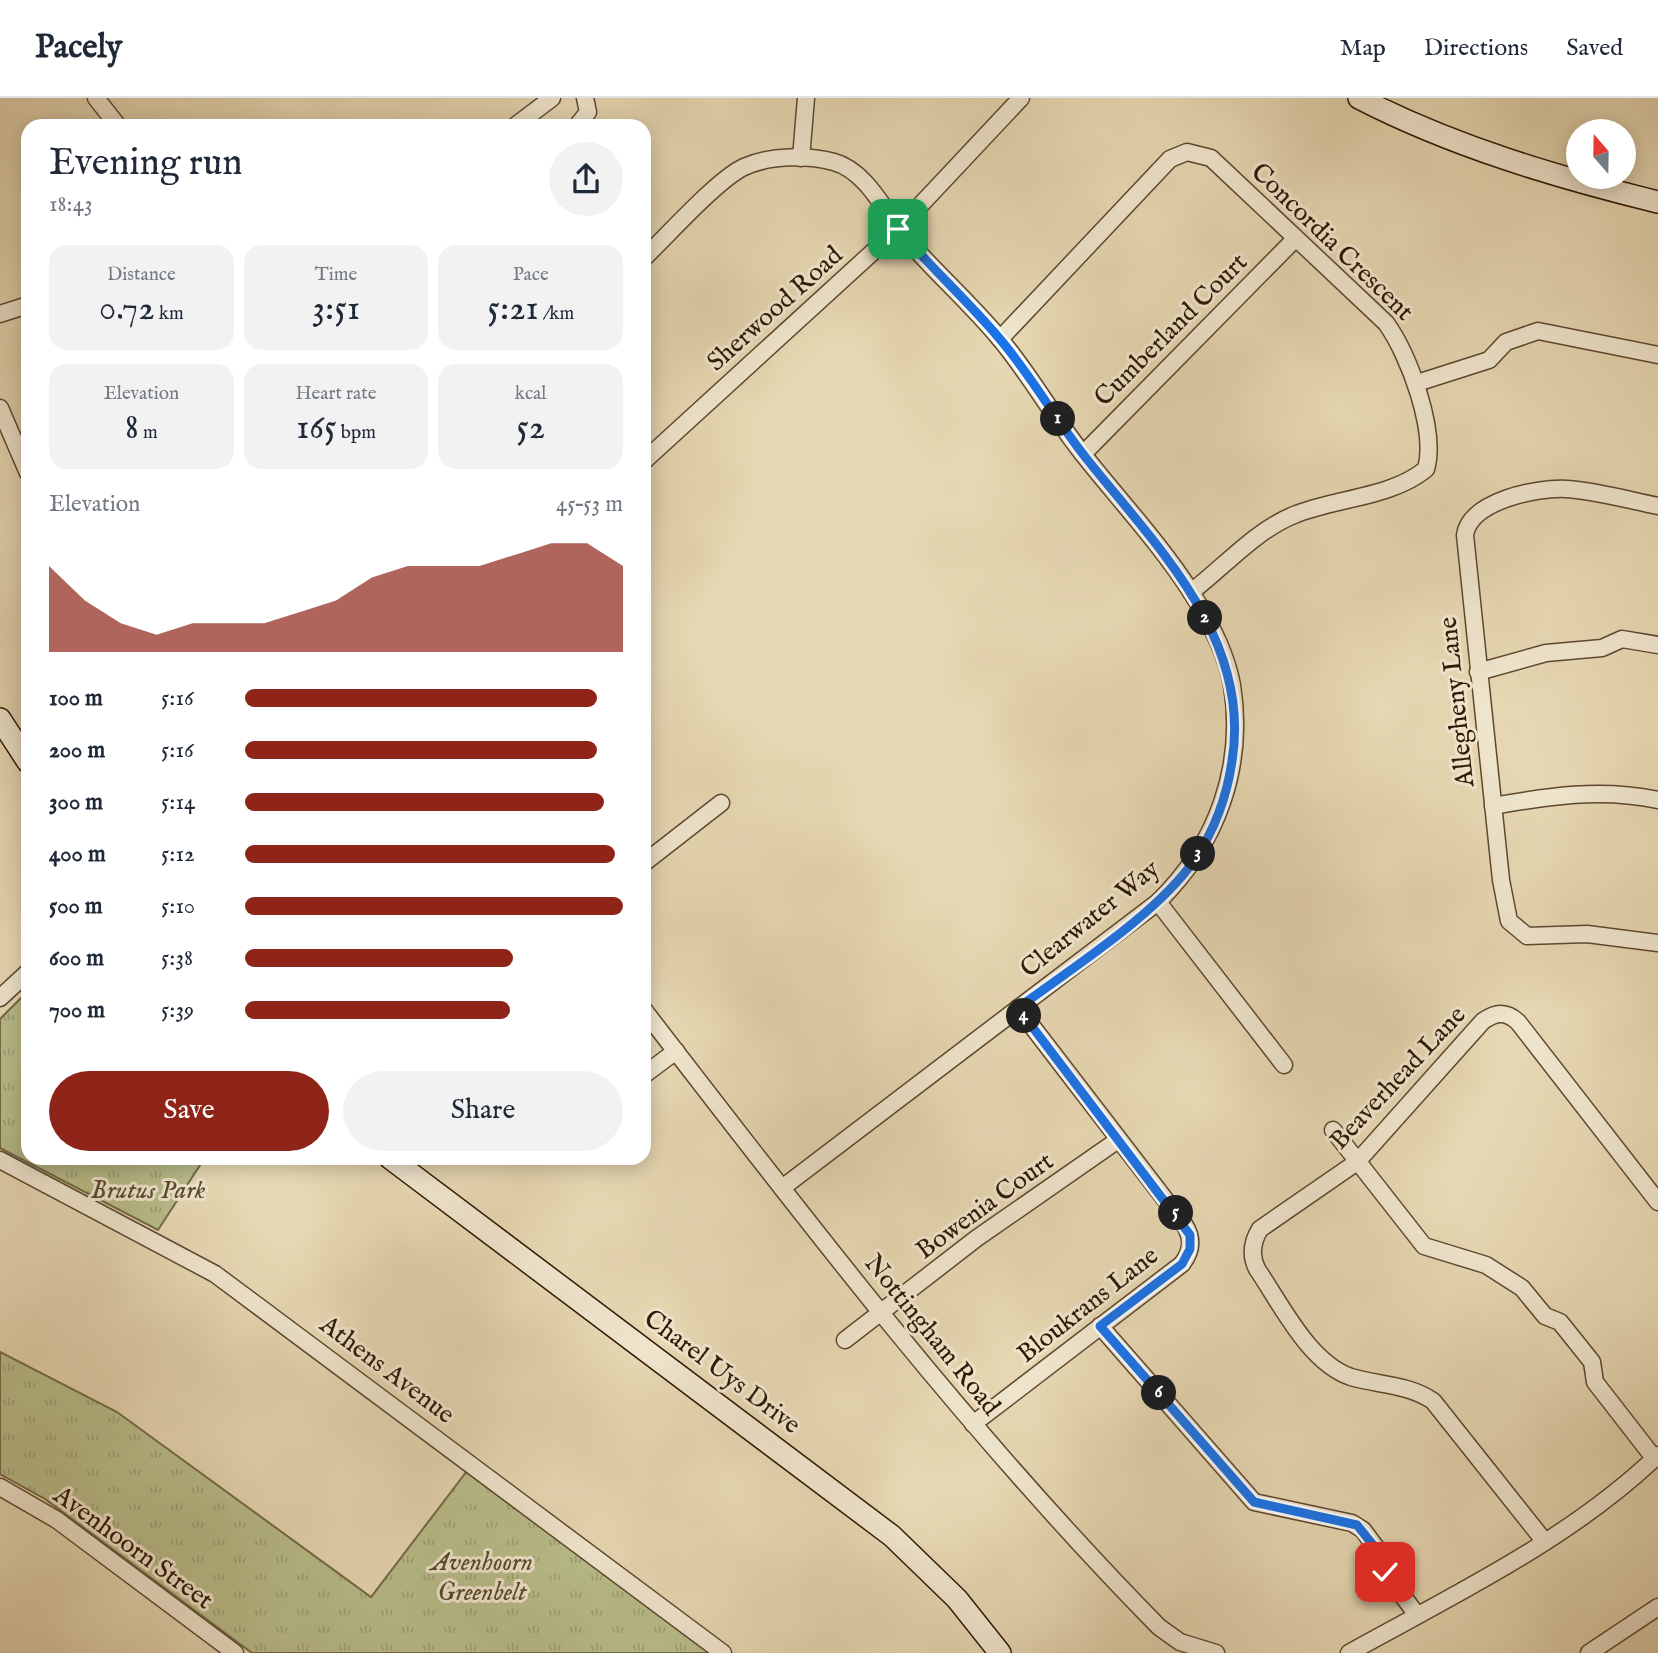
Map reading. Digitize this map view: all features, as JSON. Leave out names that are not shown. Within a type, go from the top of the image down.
[{"type":"main road","points":[[1359,98],[1413,124],[1471,146],[1658,202]]},
{"type":"main road","points":[[0,719],[21,751]]},
{"type":"main road","name":"Charel Uys Drive","points":[[399,1165],[892,1536],[957,1599],[1000,1653]]},
{"type":"street","points":[[96,98],[112,119]]},
{"type":"street","points":[[524,119],[552,98]]},
{"type":"street","points":[[582,119],[588,111],[585,98]]},
{"type":"street","points":[[801,158],[806,98]]},
{"type":"street","name":"Sherwood Road","points":[[651,455],[898,229],[1021,98]]},
{"type":"street","name":"Concordia Crescent","points":[[1000,339],[1170,159],[1179,154],[1196,152],[1211,159],[1386,323],[1401,344],[1417,383],[1428,446],[1424,471],[1394,486],[1292,516],[1276,525],[1191,592]]},
{"type":"street","name":"Clearwater Way","points":[[651,251],[710,194],[743,167],[801,158],[835,162],[857,173],[898,229],[1000,339],[1083,454],[1191,592],[1219,643],[1227,664],[1235,713],[1236,740],[1226,793],[1213,829],[1186,872],[1158,902],[782,1188]]},
{"type":"street","name":"Cumberland Court","points":[[1083,454],[1295,239]]},
{"type":"street","points":[[0,314],[21,306]]},
{"type":"street","points":[[1417,383],[1489,360],[1506,342],[1538,331],[1658,355]]},
{"type":"street","points":[[0,408],[21,457]]},
{"type":"street","name":"Allegheny Lane","points":[[1658,506],[1558,489],[1480,510],[1469,521],[1465,535],[1504,906],[1516,930],[1527,936],[1611,935],[1658,943]]},
{"type":"street","points":[[1478,672],[1546,653],[1602,648],[1622,639],[1658,645]]},
{"type":"street","points":[[1493,806],[1571,793],[1601,792],[1658,800]]},
{"type":"street","points":[[651,858],[721,803]]},
{"type":"street","points":[[1158,902],[1284,1065]]},
{"type":"street","points":[[0,998],[21,978]]},
{"type":"street","name":"Bloukrans Lane","points":[[973,1424],[1182,1264],[1190,1249],[1188,1229],[1018,1008]]},
{"type":"street","name":"Beaverhead Lane","points":[[1545,1542],[1433,1401],[1407,1389],[1351,1377],[1324,1363],[1253,1261],[1254,1239],[1260,1229],[1357,1162],[1483,1021],[1503,1014],[1518,1022],[1658,1202]]},
{"type":"street","name":"Nottingham Road","points":[[651,1019],[782,1188],[973,1424],[1159,1627],[1192,1647],[1216,1653]]},
{"type":"street","points":[[651,1070],[676,1051]]},
{"type":"street","points":[[1333,1130],[1424,1246],[1486,1265],[1522,1288],[1545,1316],[1560,1322],[1592,1362],[1595,1382],[1656,1457],[1545,1542],[1349,1653]]},
{"type":"street","name":"Bowenia Court","points":[[845,1340],[977,1238],[1118,1140]]},
{"type":"street","name":"Athens Avenue","points":[[0,1160],[215,1274],[702,1634],[723,1653]]},
{"type":"street","points":[[1100,1326],[1254,1502],[1360,1527],[1381,1555],[1385,1572],[1416,1615]]},
{"type":"street","name":"Avenhoorn Street","points":[[0,1487],[57,1520],[235,1653]]},
{"type":"street","points":[[1589,1653],[1658,1607]]},
{"type":"green space","name":"Brutus Park","points":[[21,998],[21,1159],[0,1148],[0,1019]]},
{"type":"green space","name":"Brutus Park","points":[[33,1165],[200,1165],[158,1230]]},
{"type":"green space","name":"Avenhoorn Greenbelt","points":[[0,1352],[117,1412],[371,1597],[467,1471],[713,1653],[252,1653],[45,1499],[0,1474]]},
{"type":"route","points":[[898,229],[1000,339],[1083,454],[1167,559],[1191,592],[1219,643],[1231,683],[1236,740],[1230,774],[1213,829],[1195,859],[1158,902],[1018,1008],[1190,1235],[1190,1249],[1182,1264],[1100,1326],[1254,1502],[1357,1525],[1381,1555],[1385,1572]]}]
